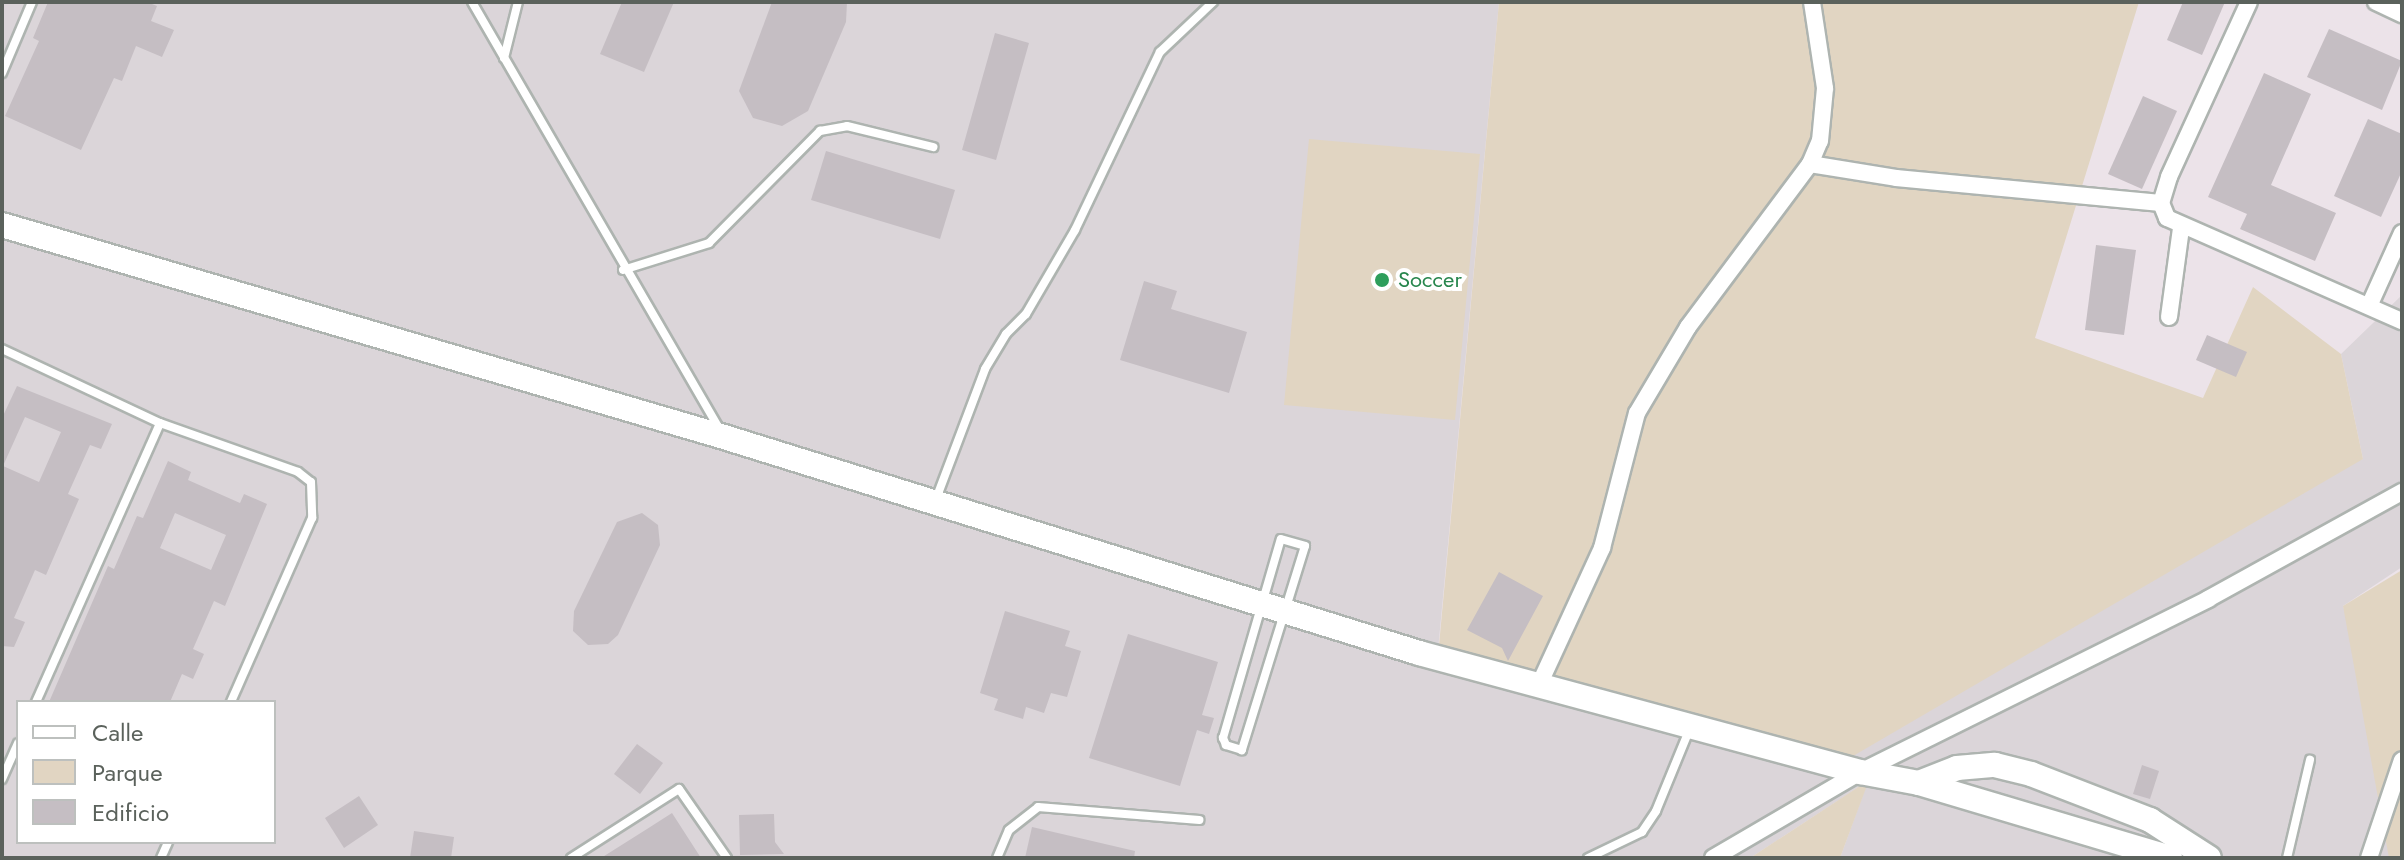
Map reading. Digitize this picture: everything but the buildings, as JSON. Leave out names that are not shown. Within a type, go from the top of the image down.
[{"type":"street","points":[[1539,685],[1602,548],[1637,413],[1688,327],[1810,164],[1826,107],[1812,2]]},
{"type":"street","points":[[2249,2],[2161,203],[2167,218],[2181,228],[2370,304],[2402,321]]},
{"type":"street","points":[[2376,2],[2402,14]]},
{"type":"street","points":[[1810,164],[1879,176],[2161,203]]},
{"type":"street","points":[[2,225],[724,437],[1273,610],[1860,772],[1919,783],[2125,852],[2170,858]]},
{"type":"street","points":[[2169,317],[2181,228]]},
{"type":"street","points":[[2370,304],[2402,233]]},
{"type":"street","points":[[1713,858],[1860,772],[2208,599],[2402,492]]},
{"type":"street","points":[[2369,858],[2402,760]]},
{"type":"street","points":[[1919,783],[1957,768],[1995,765],[2031,774],[2150,820],[2209,858]]},
{"type":"lane","points":[[2,73],[32,2]]},
{"type":"lane","points":[[472,2],[623,270],[724,437]]},
{"type":"lane","points":[[504,58],[518,2]]},
{"type":"lane","points":[[935,504],[985,369],[1006,334],[1026,314],[1075,230],[1160,52],[1213,2]]},
{"type":"lane","points":[[623,270],[709,243],[820,131],[847,126],[933,147]]},
{"type":"lane","points":[[2,349],[160,423],[298,472],[311,482],[312,518],[232,700]]},
{"type":"lane","points":[[37,700],[160,423]]},
{"type":"lane","points":[[1273,610],[1258,694],[1242,750],[1226,745],[1223,738],[1239,688],[1273,610],[1305,546],[1281,539],[1273,610]]},
{"type":"lane","points":[[1239,688],[1258,694]]},
{"type":"lane","points":[[1588,858],[1642,832],[1656,811],[1691,725]]},
{"type":"lane","points":[[2,779],[16,748]]},
{"type":"lane","points":[[2287,858],[2304,802],[2310,760]]},
{"type":"lane","points":[[571,858],[679,789],[727,858]]},
{"type":"lane","points":[[997,858],[1009,830],[1038,807],[1199,820]]},
{"type":"shaded area","points":[[2,2],[1499,2],[1437,661],[2363,459],[2341,354],[2402,295],[2402,567],[2343,606],[2396,774],[2389,858],[1840,858],[1868,781],[1750,858],[2,858]]},
{"type":"green space","points":[[1499,2],[2139,2],[2035,338],[2203,398],[2253,287],[2341,354],[2363,459],[1829,770],[1439,645]]},
{"type":"green space","name":"Soccer","points":[[1309,139],[1480,154],[1455,420],[1284,405]]},
{"type":"green space","points":[[2402,570],[2402,858],[2389,858],[2343,606]]},
{"type":"green space","points":[[1869,780],[1840,858],[1750,858]]},
{"type":"place","name":"Soccer","points":[[1382,280]]}]
